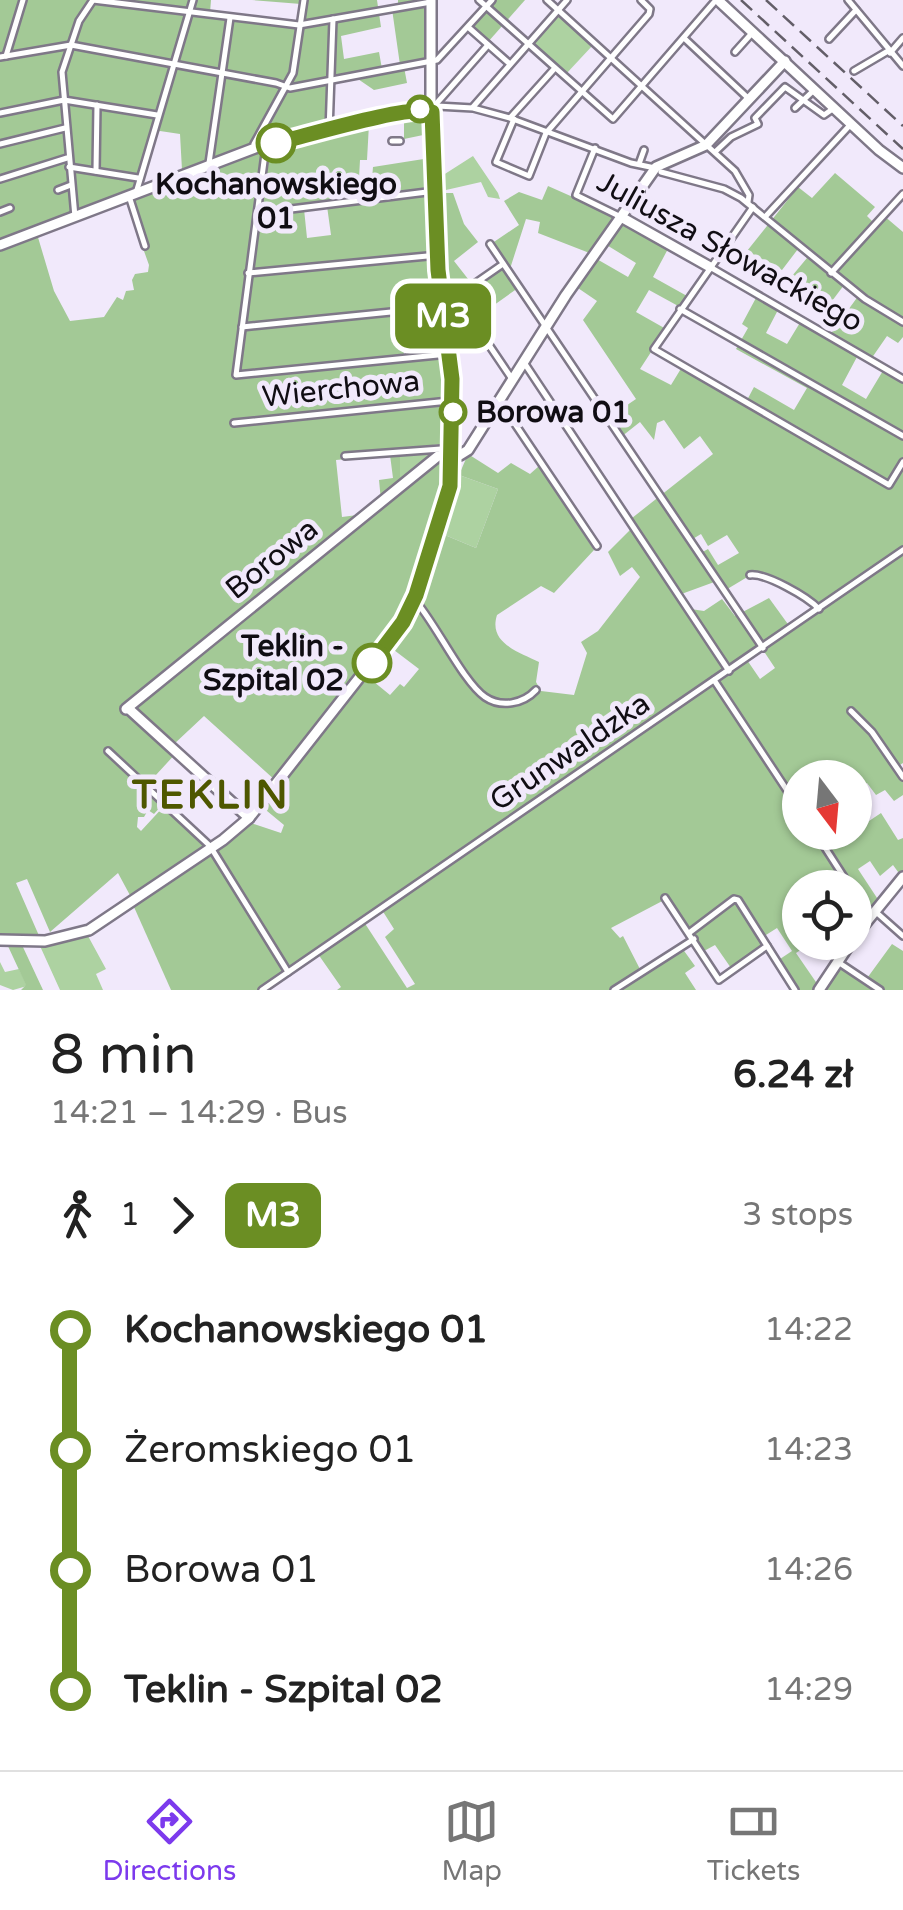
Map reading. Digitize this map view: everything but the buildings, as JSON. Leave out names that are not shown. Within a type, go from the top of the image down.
[{"type":"street","points":[[23,0],[3,57],[71,45],[286,86],[438,59],[492,0]]},
{"type":"street","points":[[0,940],[45,941],[89,930],[212,848],[249,818],[393,635],[414,598],[447,505],[453,401],[438,255],[431,1],[300,25],[93,0],[79,21],[62,72],[74,217]]},
{"type":"street","points":[[145,246],[132,195],[193,0]]},
{"type":"street","points":[[255,148],[293,73],[304,0]]},
{"type":"street","points":[[480,0],[613,119],[708,10],[721,2],[903,168]]},
{"type":"street","points":[[547,0],[737,173],[749,195],[750,204],[654,349],[889,485],[903,462]]},
{"type":"street","points":[[473,108],[566,0]]},
{"type":"street","points":[[555,68],[512,119],[496,162],[529,176],[550,130],[649,14],[650,9],[641,0]]},
{"type":"street","points":[[848,0],[903,66]]},
{"type":"street","points":[[829,39],[856,10]]},
{"type":"street","points":[[209,164],[230,16]]},
{"type":"street","points":[[329,130],[333,19]]},
{"type":"street","points":[[468,26],[510,64]]},
{"type":"street","points":[[735,52],[753,32]]},
{"type":"street","points":[[684,38],[749,99]]},
{"type":"street","points":[[854,72],[889,52],[903,38]]},
{"type":"street","points":[[432,107],[488,45]]},
{"type":"street","points":[[711,148],[784,61]]},
{"type":"street","points":[[758,124],[754,118],[785,87],[825,116],[834,108]]},
{"type":"street","points":[[795,108],[815,89]]},
{"type":"street","points":[[0,113],[64,100],[157,115]]},
{"type":"street","points":[[96,171],[97,105]]},
{"type":"street","points":[[0,246],[255,148],[432,107],[473,108],[724,190],[750,204],[874,306],[903,322]]},
{"type":"street","points":[[660,169],[766,120]]},
{"type":"street","points":[[765,217],[851,124]]},
{"type":"street","points":[[0,144],[66,128]]},
{"type":"street","points":[[266,146],[236,376],[448,354]]},
{"type":"street","name":"Juliusza Słowackiego","points":[[595,148],[576,197],[621,217],[903,378]]},
{"type":"street","points":[[639,164],[644,150]]},
{"type":"street","points":[[0,179],[67,158]]},
{"type":"street","points":[[68,168],[138,178]]},
{"type":"street","name":"Borowa","points":[[249,818],[127,708],[448,454],[468,450],[621,217],[660,169]]},
{"type":"street","points":[[58,190],[70,185]]},
{"type":"street","points":[[259,213],[435,191]]},
{"type":"street","points":[[831,273],[903,194]]},
{"type":"street","points":[[0,212],[10,208]]},
{"type":"street","points":[[490,244],[762,648]]},
{"type":"street","points":[[248,273],[438,255]]},
{"type":"street","points":[[242,326],[442,307],[503,264]]},
{"type":"street","points":[[457,298],[512,379]]},
{"type":"street","points":[[680,309],[903,436]]},
{"type":"street","points":[[523,362],[729,671]]},
{"type":"street","points":[[499,400],[597,546]]},
{"type":"street","name":"Wierchowa","points":[[234,423],[453,401]]},
{"type":"street","points":[[346,456],[441,449],[448,454]]},
{"type":"street","name":"Grunwaldzka","points":[[262,990],[903,550]]},
{"type":"street","points":[[750,575],[762,575],[807,597],[820,608]]},
{"type":"street","points":[[414,598],[481,695],[504,704],[525,699],[536,690]]},
{"type":"street","points":[[714,680],[782,783]]},
{"type":"street","points":[[851,711],[872,732],[903,778]]},
{"type":"street","points":[[108,751],[212,848],[288,972]]},
{"type":"street","points":[[901,932],[872,912],[903,877]]},
{"type":"street","points":[[666,898],[720,980],[767,946]]},
{"type":"street","points":[[614,990],[692,936],[734,899],[796,990]]},
{"type":"street","points":[[820,990],[838,962],[880,990]]},
{"type":"green space","points":[[0,0],[211,0],[210,13],[298,22],[301,4],[252,0],[377,0],[381,27],[341,36],[344,59],[379,52],[382,69],[400,65],[392,9],[398,7],[398,0],[428,0],[428,56],[421,64],[404,67],[407,83],[374,90],[355,77],[331,82],[328,133],[369,124],[367,160],[360,160],[359,178],[372,179],[373,167],[430,158],[432,193],[453,193],[464,224],[478,242],[454,261],[472,284],[500,264],[488,246],[519,225],[504,201],[519,192],[542,200],[548,186],[618,217],[592,254],[538,233],[540,222],[526,219],[508,275],[518,288],[473,320],[459,299],[438,310],[398,314],[405,361],[446,357],[450,407],[449,443],[400,449],[400,480],[404,486],[438,459],[450,462],[447,491],[407,610],[276,781],[204,716],[173,745],[178,751],[144,788],[162,805],[154,814],[148,810],[144,817],[138,817],[137,827],[141,831],[165,805],[209,846],[132,899],[118,873],[50,932],[27,879],[16,883],[40,938],[0,936]],"holes":[[[155,133],[180,134],[182,170],[139,188]],[[126,201],[149,265],[148,272],[135,274],[134,290],[126,291],[123,300],[117,297],[104,317],[70,321],[54,291],[37,234]],[[327,206],[331,235],[307,238],[304,209]],[[390,455],[393,478],[379,480],[381,501],[365,514],[342,517],[336,460]]]},
{"type":"green space","points":[[493,0],[525,0],[488,42],[470,26]]},
{"type":"green space","points":[[557,15],[593,45],[566,74],[532,43]]},
{"type":"green space","points":[[428,112],[428,134],[404,139],[404,116]]},
{"type":"green space","points":[[473,156],[500,199],[488,197],[481,182],[438,189],[437,179]]},
{"type":"green space","points":[[835,173],[875,207],[867,216],[875,224],[883,215],[903,232],[903,337],[898,343],[887,336],[869,362],[858,355],[842,385],[866,399],[884,369],[903,380],[903,763],[895,768],[903,780],[903,795],[894,801],[885,790],[876,795],[872,790],[872,760],[782,760],[782,850],[872,850],[872,819],[881,813],[898,840],[903,838],[903,874],[893,865],[880,876],[870,861],[859,870],[782,870],[782,936],[777,928],[761,938],[764,944],[731,968],[715,945],[704,951],[668,898],[611,928],[620,938],[623,936],[642,973],[682,948],[695,966],[685,973],[696,990],[337,990],[341,987],[318,954],[364,922],[407,988],[415,984],[385,937],[394,929],[382,910],[713,683],[291,968],[287,967],[215,851],[248,822],[281,833],[284,825],[261,806],[368,677],[390,695],[400,684],[404,687],[419,669],[390,647],[414,615],[440,533],[476,548],[498,489],[459,475],[468,454],[498,473],[511,463],[530,474],[539,466],[594,550],[554,593],[541,586],[497,615],[495,625],[501,640],[539,662],[536,682],[541,691],[574,695],[587,653],[581,642],[598,631],[640,577],[632,567],[620,576],[608,552],[631,529],[627,522],[713,454],[700,436],[684,449],[664,420],[657,423],[654,440],[640,422],[621,437],[608,418],[636,399],[583,320],[597,301],[575,286],[595,258],[628,277],[636,263],[605,244],[622,221],[669,247],[653,277],[687,296],[680,307],[649,290],[636,312],[666,329],[640,369],[671,385],[682,367],[746,402],[754,387],[794,410],[807,388],[736,349],[748,328],[742,324],[757,296],[779,308],[766,333],[787,344],[801,321],[829,336],[859,295],[844,285],[832,301],[792,276],[807,258],[798,249],[782,270],[747,251],[798,187],[812,198]],"holes":[[[701,534],[708,546],[727,535],[739,553],[718,565],[708,549],[699,554],[691,540]],[[749,576],[785,587],[817,608],[790,627],[769,598],[735,616],[722,599],[704,611],[684,608],[676,596],[717,581],[724,591]],[[763,650],[775,668],[760,679],[747,660]]]},
{"type":"green space","points":[[449,443],[450,462],[404,486],[400,481],[400,449]]},
{"type":"green space","points":[[459,475],[498,489],[476,548],[440,533]]},
{"type":"green space","points":[[211,853],[284,969],[259,990],[171,990],[134,907]]},
{"type":"green space","points":[[88,936],[106,969],[96,974],[103,990],[60,990],[40,946]]},
{"type":"green space","points":[[7,944],[22,945],[43,990],[21,990],[26,985]]},
{"type":"green space","points":[[892,944],[903,951],[903,990],[824,990],[840,965],[865,981]]},
{"type":"green space","points":[[780,959],[801,960],[818,985],[815,990],[798,990]]},
{"type":"green space","points":[[0,962],[5,972],[19,969],[27,986],[13,990],[0,985]]},
{"type":"railway","points":[[741,0],[903,149]]},
{"type":"railway","points":[[766,0],[903,126]]},
{"type":"bus line","name":"M3","points":[[276,143],[421,109],[432,112],[438,270],[452,379],[450,486],[416,595],[403,622],[372,663]]},
{"type":"place","name":"Kochanowskiego 01","points":[[276,143]]},
{"type":"place","name":"Borowa 01","points":[[453,412]]},
{"type":"place","name":"Teklin - Szpital 02","points":[[372,663]]},
{"type":"district","name":"TEKLIN","points":[[211,795]]}]
